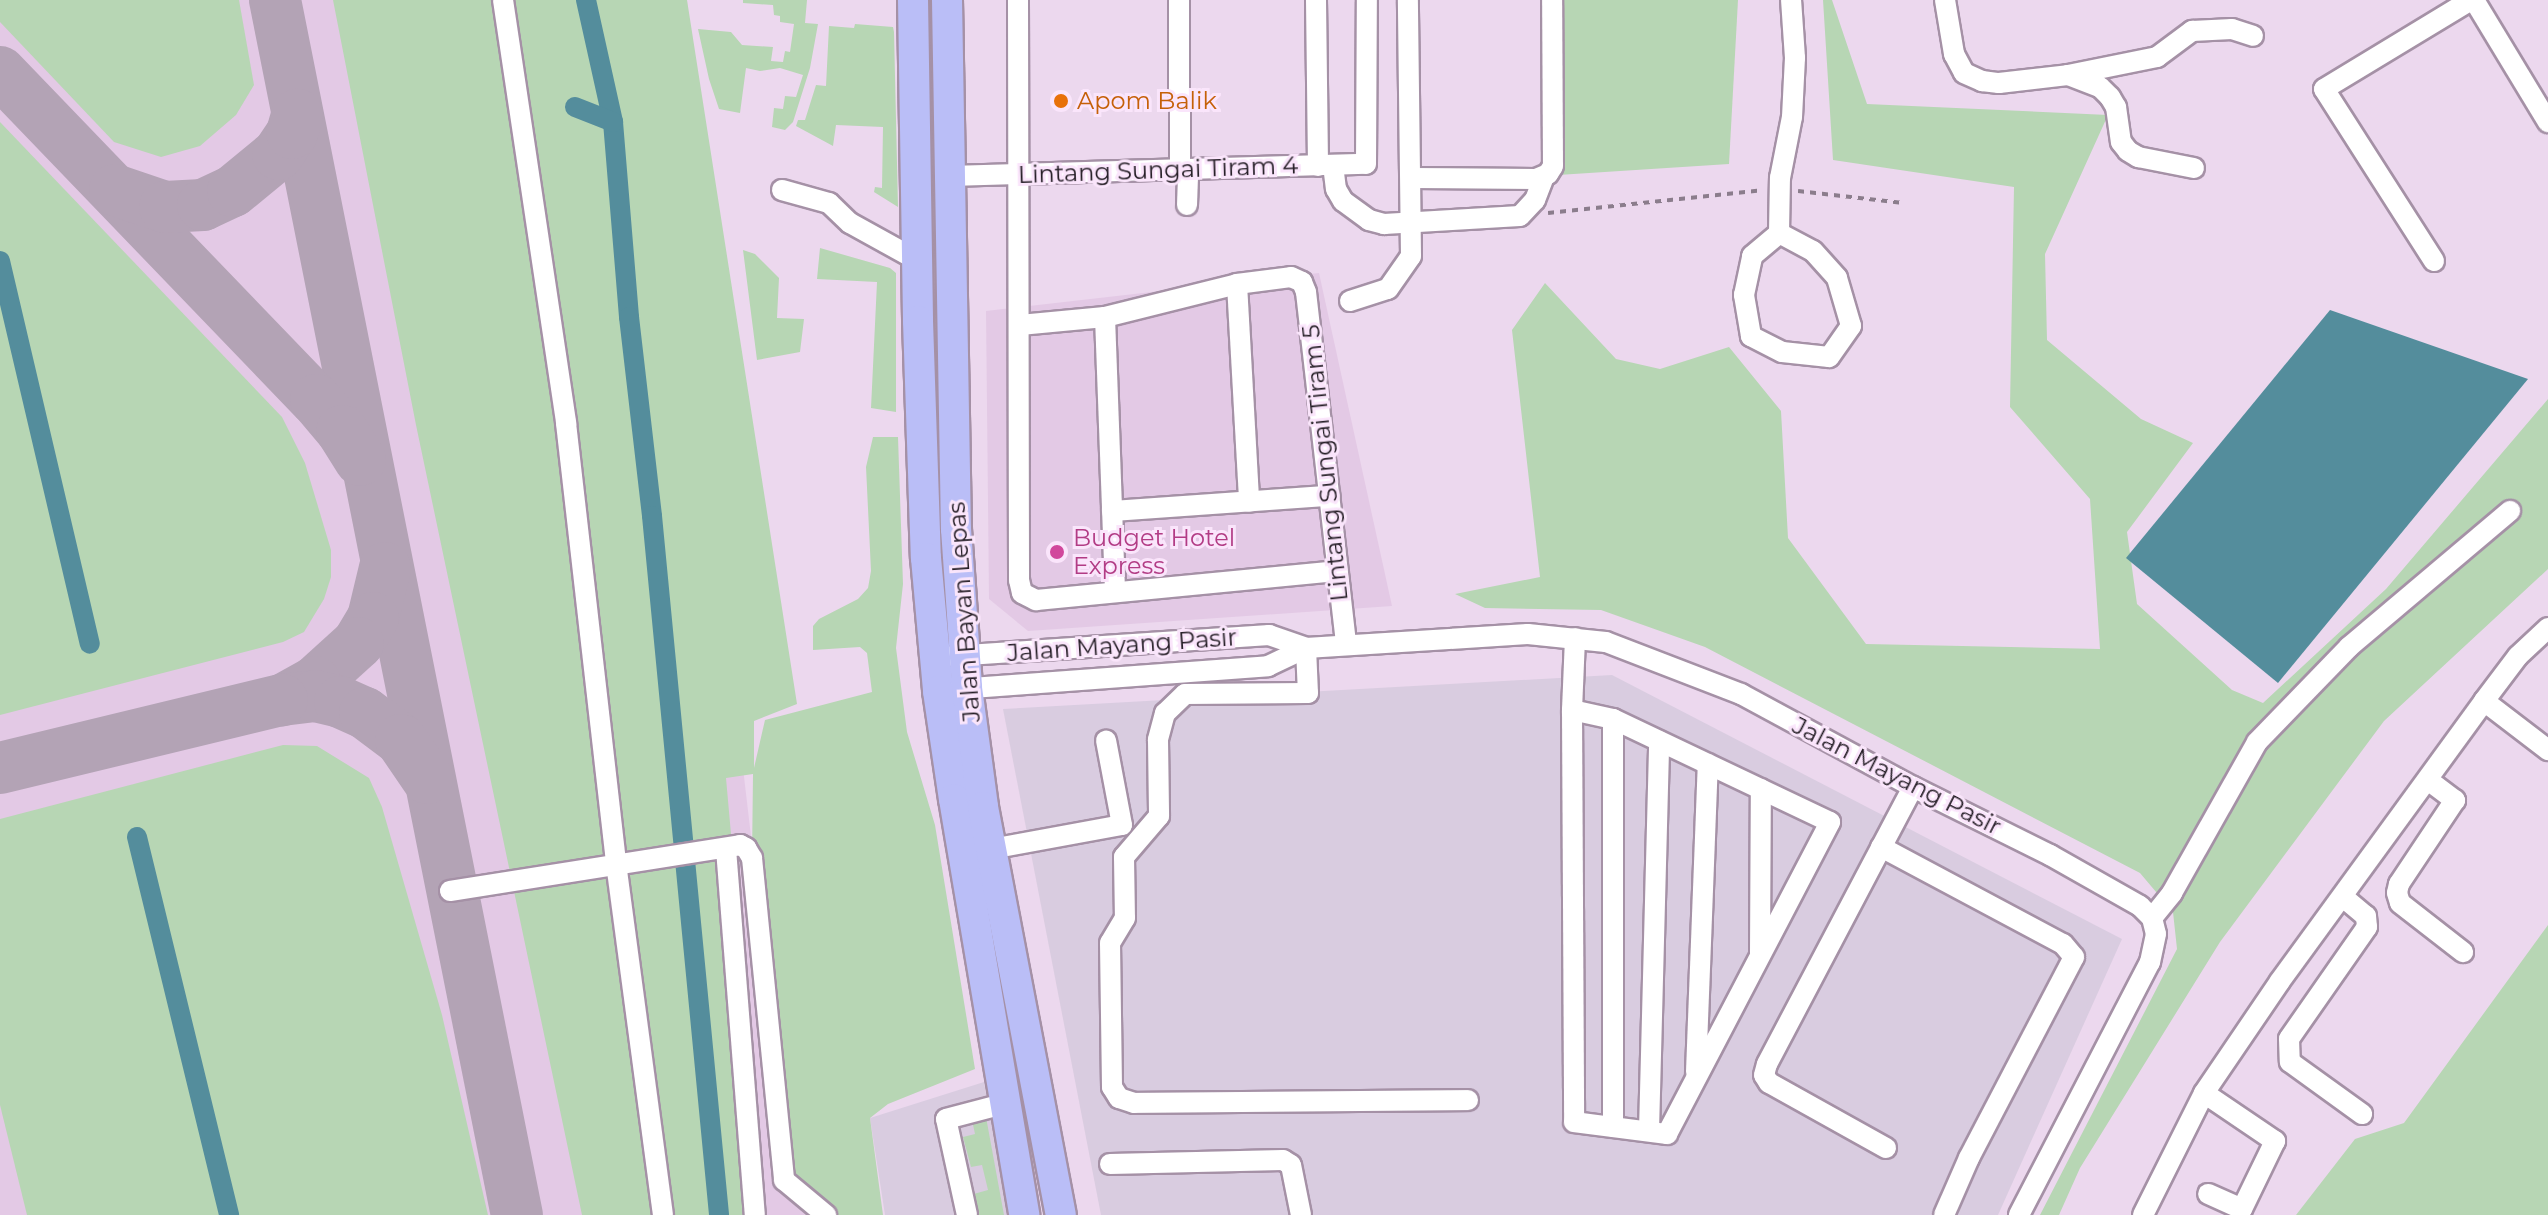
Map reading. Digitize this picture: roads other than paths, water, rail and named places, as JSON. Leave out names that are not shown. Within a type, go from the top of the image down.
[{"type":"highway","name":"Jalan Bayan Lepas","points":[[913,0],[926,558],[951,656]]},
{"type":"highway","name":"Jalan Bayan Lepas","points":[[947,0],[956,529],[951,656],[954,799],[1024,1215]]},
{"type":"highway","points":[[926,558],[919,636],[926,709],[954,799]]},
{"type":"highway","name":"Jalan Bayan Lepas","points":[[953,689],[991,849],[1061,1215]]},
{"type":"street","points":[[503,0],[566,423],[616,863],[663,1215]]},
{"type":"street","points":[[1018,0],[1019,580],[1022,593],[1036,600],[1337,571]]},
{"type":"street","points":[[1179,0],[1187,205]]},
{"type":"street","points":[[1316,0],[1326,165],[1343,201],[1359,213],[1384,224],[1520,216],[1539,194],[1544,177],[1553,166],[1552,0]]},
{"type":"street","name":"Lintang Sungai Tiram 4","points":[[950,176],[1366,164],[1367,0]]},
{"type":"street","points":[[1350,301],[1388,289],[1411,256],[1408,0]]},
{"type":"street","points":[[1779,233],[1813,251],[1837,278],[1851,326],[1829,357],[1782,352],[1751,336],[1744,295],[1752,256],[1779,233],[1779,189],[1792,117],[1795,58],[1791,0]]},
{"type":"street","points":[[1945,0],[1954,54],[1964,73],[1982,81],[1999,83],[2068,75],[2157,57],[2192,31],[2232,29],[2253,36]]},
{"type":"street","points":[[2434,261],[2324,89],[2473,0],[2548,122]]},
{"type":"street","points":[[2068,75],[2100,87],[2110,97],[2116,107],[2121,142],[2128,151],[2138,157],[2194,168]]},
{"type":"street","points":[[1411,178],[1544,177]]},
{"type":"street","points":[[782,190],[829,203],[850,223],[917,260]]},
{"type":"street","name":"Lintang Sungai Tiram 5","points":[[1237,284],[1291,277],[1302,282],[1306,292],[1346,645]]},
{"type":"street","points":[[1020,325],[1105,317],[1237,284],[1249,502]]},
{"type":"street","points":[[1105,317],[1115,592]]},
{"type":"street","points":[[1112,511],[1329,496]]},
{"type":"street","points":[[2019,1215],[2150,962],[2156,934],[2152,918],[2172,893],[2257,742],[2349,647],[2510,511]]},
{"type":"street","points":[[2143,1215],[2204,1093],[2484,701],[2518,656],[2548,628]]},
{"type":"street","name":"Jalan Mayang Pasir","points":[[953,689],[1268,666],[1306,648],[1346,645],[1528,634],[1606,642],[1741,694],[1913,787],[2050,855],[2140,906],[2152,918]]},
{"type":"street","name":"Jalan Mayang Pasir","points":[[951,656],[1269,635],[1306,648]]},
{"type":"street","points":[[1572,710],[1613,719],[1830,822],[1667,1134],[1574,1122],[1572,710],[1575,638]]},
{"type":"street","points":[[1306,648],[1308,693],[1185,694],[1165,713],[1158,740],[1159,816],[1124,857],[1125,918],[1110,943],[1112,1087],[1119,1098],[1134,1103],[1468,1100]]},
{"type":"street","points":[[2484,701],[2548,750]]},
{"type":"street","points":[[1613,719],[1613,1127]]},
{"type":"street","points":[[991,849],[1122,825],[1106,740]]},
{"type":"street","points":[[1649,1131],[1659,741]]},
{"type":"street","points":[[1696,1079],[1708,764]]},
{"type":"street","points":[[2428,780],[2455,800],[2399,884],[2397,893],[2400,903],[2463,952]]},
{"type":"street","points":[[1886,1148],[1769,1083],[1764,1075],[1913,787]]},
{"type":"street","points":[[1760,956],[1761,789]]},
{"type":"street","points":[[450,891],[740,845],[752,858],[784,1180],[826,1215]]},
{"type":"street","points":[[1881,847],[2063,944],[2074,957],[1969,1158],[1944,1215]]},
{"type":"street","points":[[719,849],[755,1215]]},
{"type":"street","points":[[2343,897],[2366,916],[2367,927],[2289,1039],[2290,1062],[2362,1114]]},
{"type":"street","points":[[2204,1093],[2275,1141],[2242,1209],[2208,1194]]},
{"type":"street","points":[[967,1215],[946,1119],[1007,1103]]},
{"type":"street","points":[[1110,1164],[1283,1160],[1291,1165],[1301,1215]]},
{"type":"water","points":[[2330,310],[2528,379],[2278,683],[2126,558]]},
{"type":"waterway","points":[[586,0],[613,122],[629,317],[652,516],[719,1215]]},
{"type":"waterway","points":[[575,107],[613,122]]},
{"type":"waterway","points":[[0,261],[90,644]]},
{"type":"waterway","points":[[137,837],[229,1215]]},
{"type":"place","name":"Apom Balik","points":[[1061,101]]},
{"type":"place","name":"Budget Hotel Express","points":[[1057,552]]}]
